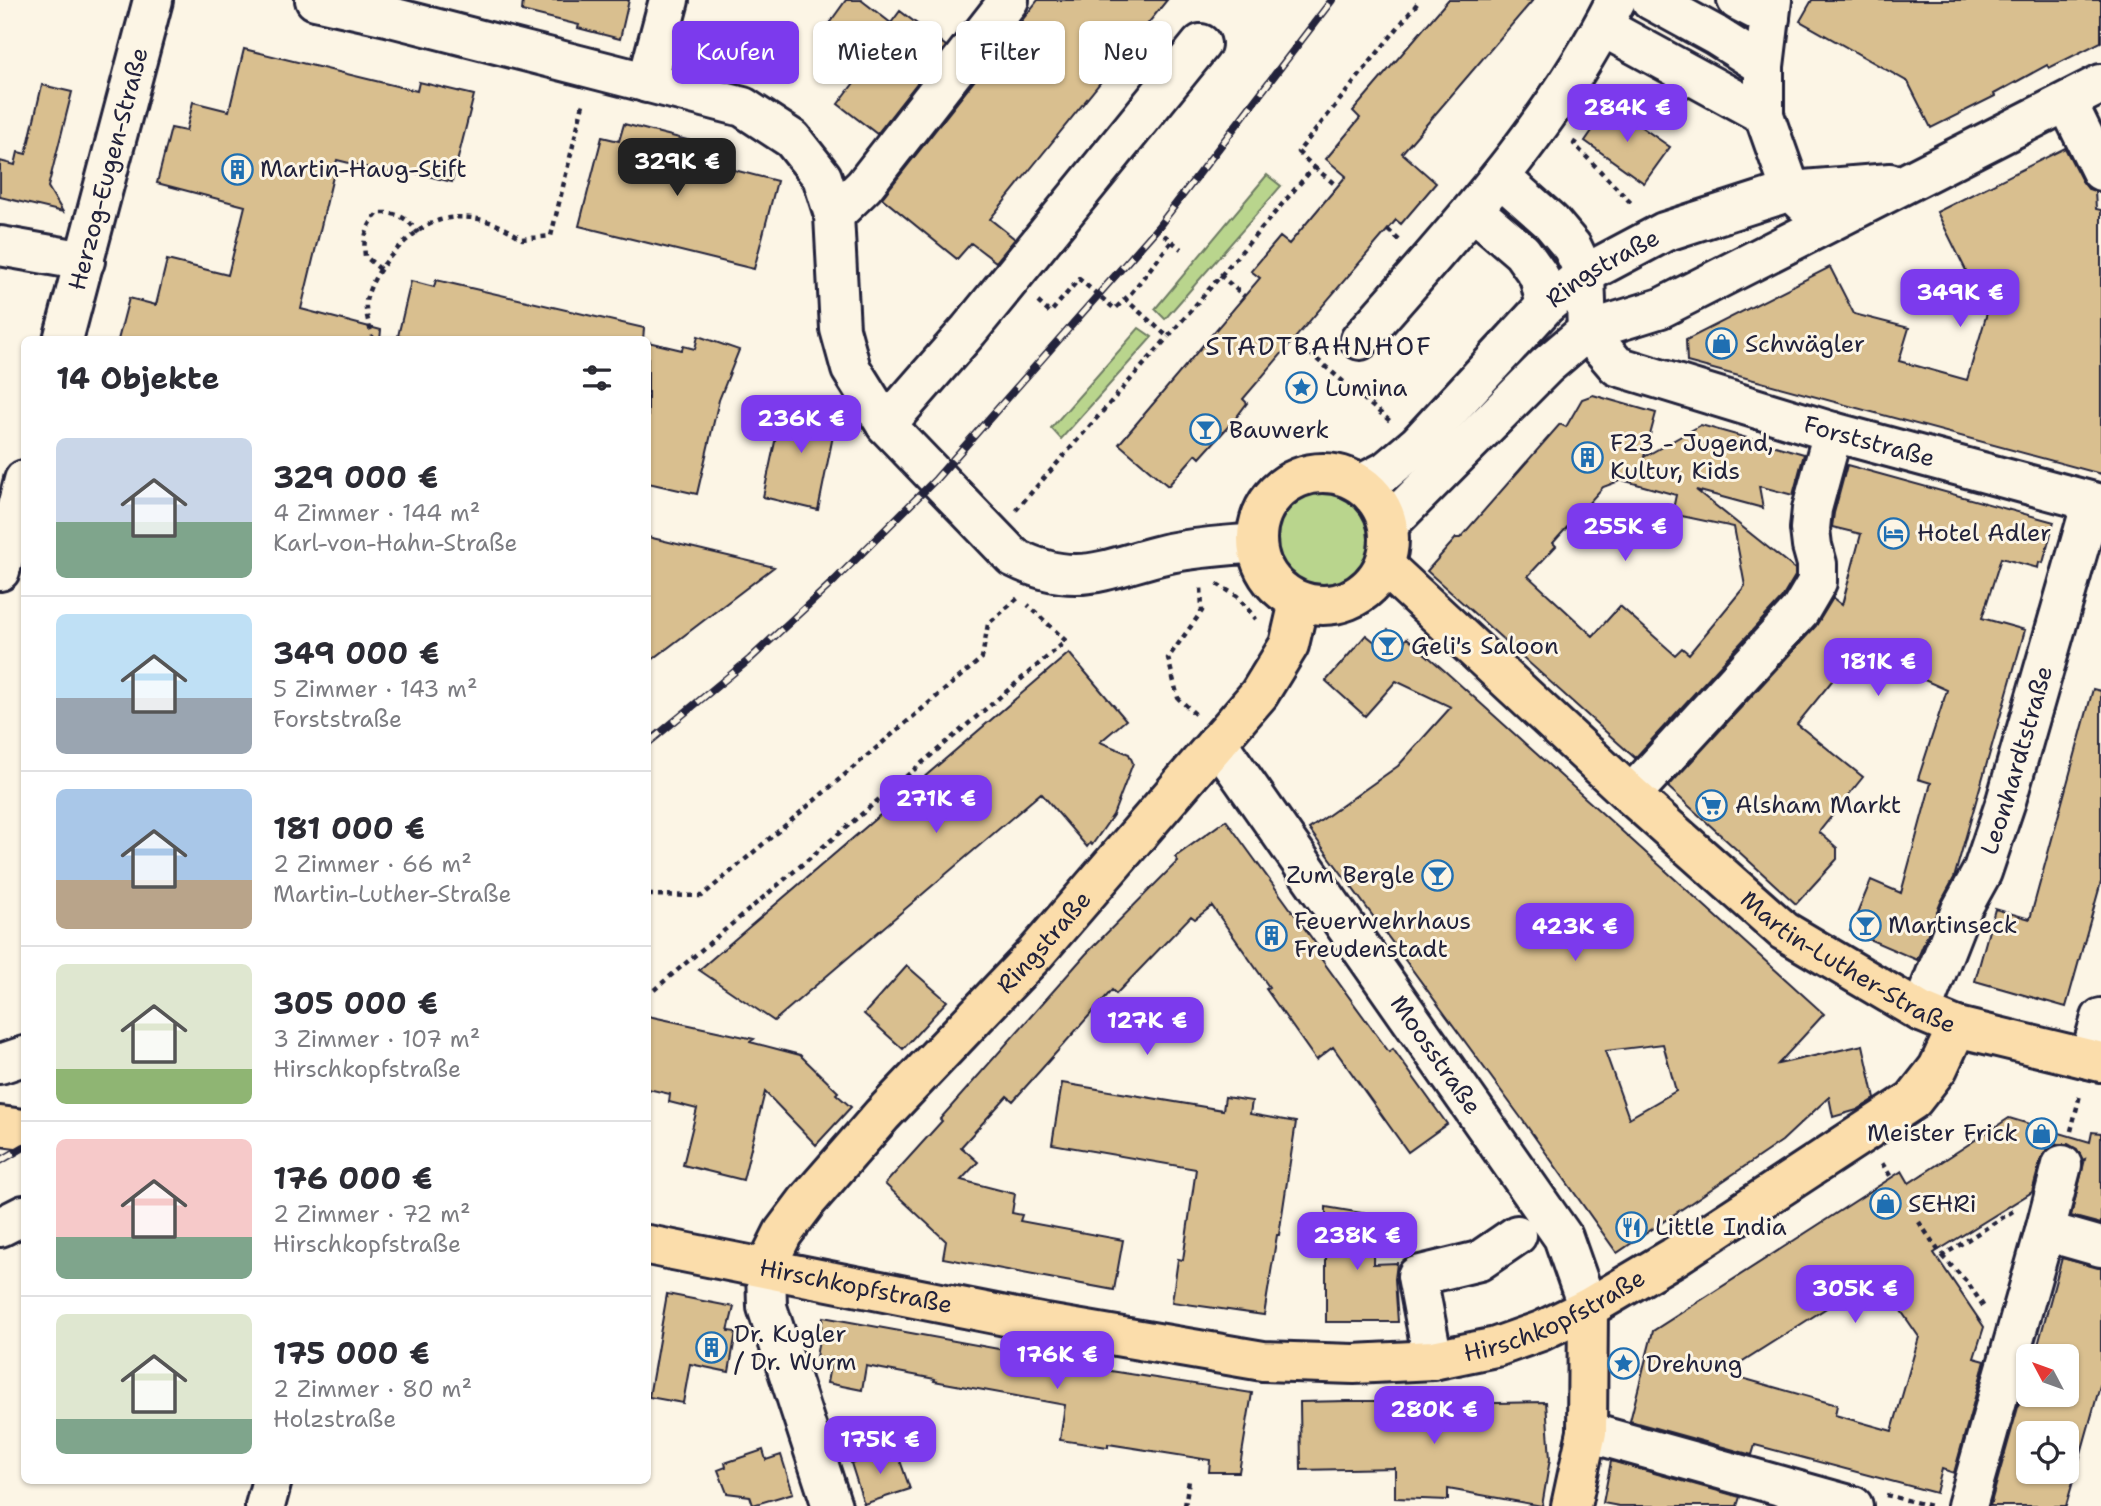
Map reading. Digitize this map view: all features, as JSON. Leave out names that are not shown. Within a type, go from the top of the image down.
[{"type":"main road","points":[[1321,473],[1342,475],[1361,484],[1374,495],[1383,509],[1388,525],[1390,539],[1385,566],[1374,583],[1358,596],[1339,604],[1319,606],[1299,602],[1282,592],[1269,579],[1256,543],[1259,522],[1268,503],[1282,487],[1300,477],[1321,473]]},
{"type":"main road","name":"Martin-Luther-Straße","points":[[1385,566],[1632,795],[1784,930],[1830,960],[1921,1012],[1956,1027],[2095,1060]]},
{"type":"main road","name":"Ringstraße","points":[[766,1267],[783,1233],[816,1191],[882,1115],[1035,954],[1259,694],[1289,645],[1299,602]]},
{"type":"main road","name":"Hirschkopfstraße","points":[[651,1246],[1046,1325],[1263,1361],[1354,1364],[1433,1360],[1496,1347],[1541,1331],[1588,1308],[1674,1257],[1913,1100],[1938,1068],[1956,1027]]},
{"type":"main road","points":[[0,1126],[21,1129]]},
{"type":"main road","points":[[1572,1506],[1587,1432],[1588,1308]]},
{"type":"street","name":"Herzog-Eugen-Straße","points":[[64,336],[153,0]]},
{"type":"street","points":[[315,0],[743,107],[792,139],[822,177],[834,215],[840,329],[851,369],[886,425],[1013,557],[1059,575],[1099,573],[1167,553],[1256,543]]},
{"type":"street","points":[[647,83],[668,0]]},
{"type":"street","points":[[834,215],[864,186],[1009,0]]},
{"type":"street","points":[[1651,0],[1764,66]]},
{"type":"street","points":[[1759,6],[1764,66],[1764,115],[1791,191],[1826,224]]},
{"type":"street","points":[[1360,340],[1500,177],[1572,79],[1610,14],[1764,115]]},
{"type":"street","points":[[886,425],[1010,279],[1201,44]]},
{"type":"street","name":"Ringstraße","points":[[1388,525],[1546,366],[1587,331],[1661,307],[2101,84]]},
{"type":"street","points":[[2067,102],[2101,171]]},
{"type":"street","points":[[1500,177],[1551,222],[1572,247],[1585,274],[1587,331]]},
{"type":"street","name":"Ringstraße","points":[[1361,484],[1386,471],[1418,444],[1546,305],[1585,274],[1664,232],[1791,191],[1913,181]]},
{"type":"street","points":[[1473,210],[1522,252],[1539,276],[1546,305]]},
{"type":"street","points":[[0,246],[85,261]]},
{"type":"street","name":"Forststraße","points":[[1587,331],[1617,366],[1833,432],[2097,503]]},
{"type":"street","points":[[1632,795],[1800,611],[1818,582],[1810,529],[1812,509],[1833,432]]},
{"type":"street","points":[[2,553],[21,490]]},
{"type":"street","name":"Leonhardtstraße","points":[[1921,1012],[1961,910],[1982,872],[2097,503]]},
{"type":"street","name":"Moosstraße","points":[[1217,741],[1563,1237],[1588,1308]]},
{"type":"street","points":[[2095,1060],[2101,1018]]},
{"type":"street","points":[[0,1064],[21,1057]]},
{"type":"street","points":[[1967,1506],[2059,1174]]},
{"type":"street","points":[[0,1227],[21,1216]]},
{"type":"street","points":[[2045,1231],[2101,1247]]},
{"type":"street","points":[[1433,1360],[1417,1276],[1479,1261],[1517,1236]]},
{"type":"street","points":[[766,1267],[766,1307],[832,1506]]},
{"type":"street","points":[[1587,1432],[1853,1506]]},
{"type":"street","points":[[265,1506],[271,1484]]},
{"type":"path","points":[[1337,186],[1298,152],[1420,0]]},
{"type":"path","points":[[372,336],[365,299],[380,269],[398,248],[440,220],[469,217],[507,227],[522,239],[551,236],[583,101]]},
{"type":"path","points":[[1581,133],[1574,144],[1631,203]]},
{"type":"path","points":[[1007,519],[1314,167]]},
{"type":"path","points":[[380,269],[365,256],[363,240],[369,223],[378,213],[394,212],[411,223],[418,233]]},
{"type":"path","points":[[1164,235],[1181,249]]},
{"type":"path","points":[[1010,279],[1051,313],[1079,279],[1115,309],[1132,292],[1172,241]]},
{"type":"path","points":[[1220,275],[1244,296]]},
{"type":"path","points":[[1124,298],[1168,337]]},
{"type":"path","points":[[1294,340],[1392,423]]},
{"type":"path","points":[[1199,549],[1202,611],[1168,658],[1178,698],[1205,722],[1217,741]]},
{"type":"path","points":[[651,895],[702,896],[982,658],[988,624],[1020,597],[1066,642],[654,990]]},
{"type":"path","points":[[1942,1256],[2059,1174],[2095,1060]]},
{"type":"path","points":[[1919,1222],[1942,1256],[1968,1283],[1995,1322],[2017,1329]]},
{"type":"path","points":[[1185,1506],[1189,1480]]},
{"type":"path","points":[[1882,1506],[1887,1494],[1931,1506]]},
{"type":"green space","points":[[1267,175],[1281,186],[1165,319],[1155,309]]},
{"type":"green space","points":[[1139,328],[1152,337],[1061,439],[1051,428]]},
{"type":"green space","points":[[1322,490],[1341,494],[1356,505],[1367,520],[1371,539],[1367,558],[1356,573],[1341,584],[1322,588],[1303,584],[1288,573],[1277,558],[1273,539],[1277,520],[1288,505],[1303,494]]},
{"type":"building","points":[[523,0],[629,0],[620,39],[578,28],[579,25],[522,11]]},
{"type":"building","points":[[846,0],[861,0],[888,21],[831,21]]},
{"type":"building","points":[[1038,0],[1167,0],[1150,21],[1079,21],[1079,84],[1099,84],[990,219],[1015,239],[996,262],[971,243],[957,259],[882,198],[972,84],[1065,84],[1065,21],[1021,21]]},
{"type":"building","points":[[1448,0],[1533,0],[1402,153],[1436,183],[1401,224],[1396,220],[1243,399],[1247,403],[1235,419],[1200,458],[1196,454],[1168,486],[1119,444],[1260,278],[1251,271],[1280,237],[1289,244],[1346,176],[1326,159],[1360,118],[1353,111]]},
{"type":"building","points":[[1812,0],[2101,0],[2101,42],[2049,68],[2047,65],[1994,94],[1995,96],[1931,128],[1908,82],[1800,21]]},
{"type":"building","points":[[900,11],[913,21],[892,21]]},
{"type":"building","points":[[244,49],[417,91],[419,82],[474,95],[452,182],[400,169],[398,175],[337,160],[301,309],[381,330],[380,336],[119,336],[129,298],[156,305],[167,260],[228,275],[245,206],[157,183],[171,128],[186,131],[193,102],[229,111]]},
{"type":"building","points":[[853,84],[916,84],[877,134],[838,104]]},
{"type":"building","points":[[42,85],[72,92],[48,187],[63,212],[0,197],[0,161],[15,165],[18,152],[26,154]]},
{"type":"building","points":[[1610,105],[1670,147],[1644,183],[1585,141]]},
{"type":"building","points":[[624,124],[711,146],[707,163],[777,181],[754,269],[579,226],[602,137],[619,141]]},
{"type":"building","points":[[2065,148],[2082,181],[2088,189],[2095,191],[2096,209],[2101,210],[2101,474],[1687,362],[1686,340],[1830,267],[1854,314],[1909,328],[1899,361],[1967,380],[1987,313],[1937,212]]},
{"type":"building","points":[[436,280],[644,328],[643,336],[398,336],[411,281],[434,287]]},
{"type":"building","points":[[698,336],[739,350],[719,400],[697,494],[651,484],[651,343],[682,350],[683,346],[695,349]]},
{"type":"building","points":[[1593,395],[1656,413],[1644,457],[1701,425],[1804,454],[1793,495],[1759,486],[1763,508],[1696,490],[1795,569],[1795,576],[1782,598],[1635,758],[1427,571],[1456,538],[1460,538],[1560,424],[1566,427],[1582,399]],"holes":[[[1622,480],[1676,495],[1672,514],[1734,527],[1745,586],[1689,654],[1682,648],[1675,655],[1620,606],[1593,636],[1528,576],[1556,546],[1553,543],[1603,487]]]},
{"type":"building","points":[[784,400],[838,411],[818,510],[763,497]]},
{"type":"building","points":[[1847,465],[2054,522],[2043,563],[2039,562],[2038,568],[2001,558],[1982,618],[2025,630],[1954,878],[1917,960],[1850,931],[1871,880],[1901,893],[1931,783],[1918,779],[1947,690],[1857,650],[1797,724],[1863,777],[1819,832],[1837,848],[1837,859],[1796,904],[1668,787],[1816,626],[1833,598],[1842,605],[1861,534],[1832,527]]},
{"type":"building","points":[[651,538],[774,567],[651,661]]},
{"type":"building","points":[[1388,630],[1403,643],[1407,638],[1824,1014],[1778,1064],[1863,1045],[1875,1099],[1857,1110],[1833,1117],[1829,1097],[1782,1141],[1617,1253],[1309,829],[1398,766],[1451,707],[1396,681],[1365,716],[1326,681],[1366,635],[1376,643]],"holes":[[[1663,1044],[1676,1091],[1629,1118],[1605,1051]]]},
{"type":"building","points":[[1069,653],[1126,720],[1100,742],[1129,754],[1133,763],[1113,815],[1092,845],[1090,843],[1087,847],[1041,793],[774,1021],[699,970]]},
{"type":"building","points":[[2093,689],[2101,691],[2101,882],[2066,1007],[1975,981],[1995,909],[2030,919]]},
{"type":"building","points":[[1226,820],[1321,951],[1317,953],[1389,1052],[1393,1049],[1447,1124],[1408,1152],[1333,1047],[1316,1060],[1212,906],[1195,919],[1191,916],[1116,994],[1112,990],[1013,1101],[1007,1096],[961,1147],[978,1162],[961,1180],[1015,1194],[1012,1213],[1022,1215],[1020,1221],[1123,1240],[1114,1290],[943,1258],[946,1241],[885,1184],[1086,954],[1178,861],[1175,857]]},
{"type":"building","points":[[907,966],[947,1001],[903,1049],[864,1014]]},
{"type":"building","points":[[651,1017],[754,1039],[750,1042],[800,1055],[851,1107],[816,1145],[765,1092],[743,1180],[683,1165],[697,1109],[669,1102],[670,1094],[651,1090]]},
{"type":"building","points":[[1062,1083],[1223,1110],[1225,1097],[1252,1101],[1250,1114],[1296,1122],[1264,1315],[1172,1302],[1178,1259],[1183,1260],[1196,1169],[1052,1144]]},
{"type":"building","points":[[2009,1118],[2090,1142],[2092,1132],[2101,1133],[2101,1224],[2071,1216],[2085,1159],[2083,1160],[2077,1149],[2068,1144],[2057,1144],[2047,1149],[2041,1159],[2032,1192],[1934,1253],[1984,1327],[1974,1358],[1985,1361],[1954,1473],[1942,1469],[1936,1493],[1755,1445],[1752,1455],[1630,1421],[1653,1331],[1902,1171],[1909,1183]],"holes":[[[1877,1276],[1919,1337],[1892,1431],[1835,1415],[1837,1405],[1724,1373]]]},
{"type":"building","points":[[1326,1207],[1374,1215],[1373,1264],[1397,1263],[1395,1279],[1398,1322],[1326,1322]]},
{"type":"building","points":[[2062,1258],[2101,1268],[2101,1382],[2079,1460],[2079,1421],[2016,1421],[2016,1484],[2072,1484],[2066,1506],[1990,1506],[2018,1407],[2079,1407],[2079,1344],[2038,1344]]},
{"type":"building","points":[[667,1294],[734,1307],[728,1331],[736,1332],[729,1372],[690,1364],[683,1403],[651,1397]]},
{"type":"building","points":[[823,1317],[1086,1365],[1085,1367],[1252,1393],[1239,1472],[1209,1472],[1210,1460],[1108,1444],[1108,1447],[1060,1440],[1065,1405],[866,1366],[862,1390],[827,1383],[831,1360],[816,1357]]},
{"type":"building","points":[[1449,1401],[1448,1404],[1546,1402],[1550,1459],[1542,1506],[1448,1489],[1448,1500],[1395,1498],[1395,1468],[1301,1470],[1300,1402]]},
{"type":"building","points":[[896,1449],[910,1489],[864,1504],[851,1463],[875,1453],[876,1455]]},
{"type":"building","points":[[763,1450],[766,1460],[781,1455],[793,1493],[753,1505],[750,1496],[727,1493],[718,1470],[726,1467],[725,1463]]},
{"type":"building","points":[[1611,1461],[1740,1497],[1737,1506],[1619,1506],[1603,1503]]},
{"type":"railway","points":[[651,741],[750,659],[835,580],[936,479],[1159,226],[1332,0]]},
{"type":"railway","points":[[0,1161],[21,1149]]},
{"type":"place","name":"Martin-Haug-Stift","points":[[237,169]]},
{"type":"place","name":"Schwägler","points":[[1722,344]]},
{"type":"place","name":"Lumina","points":[[1302,388]]},
{"type":"place","name":"Bauwerk","points":[[1206,430]]},
{"type":"place","name":"F23 - Jugend, Kultur, Kids","points":[[1587,457]]},
{"type":"place","name":"Hotel Adler","points":[[1894,533]]},
{"type":"place","name":"Geli's Saloon","points":[[1388,646]]},
{"type":"place","name":"Alsham Markt","points":[[1712,805]]},
{"type":"place","name":"Zum Bergle","points":[[1438,875]]},
{"type":"place","name":"Martinseck","points":[[1865,925]]},
{"type":"place","name":"Feuerwehrhaus Freudenstadt","points":[[1271,935]]},
{"type":"place","name":"Meister Frick","points":[[2041,1133]]},
{"type":"place","name":"SEHRi","points":[[1885,1204]]},
{"type":"place","name":"Little India","points":[[1632,1227]]},
{"type":"place","name":"Dr. Kugler / Dr. Wurm","points":[[711,1348]]},
{"type":"place","name":"Drehung","points":[[1623,1364]]},
{"type":"district","name":"STADTBAHNHOF","points":[[1319,346]]}]
